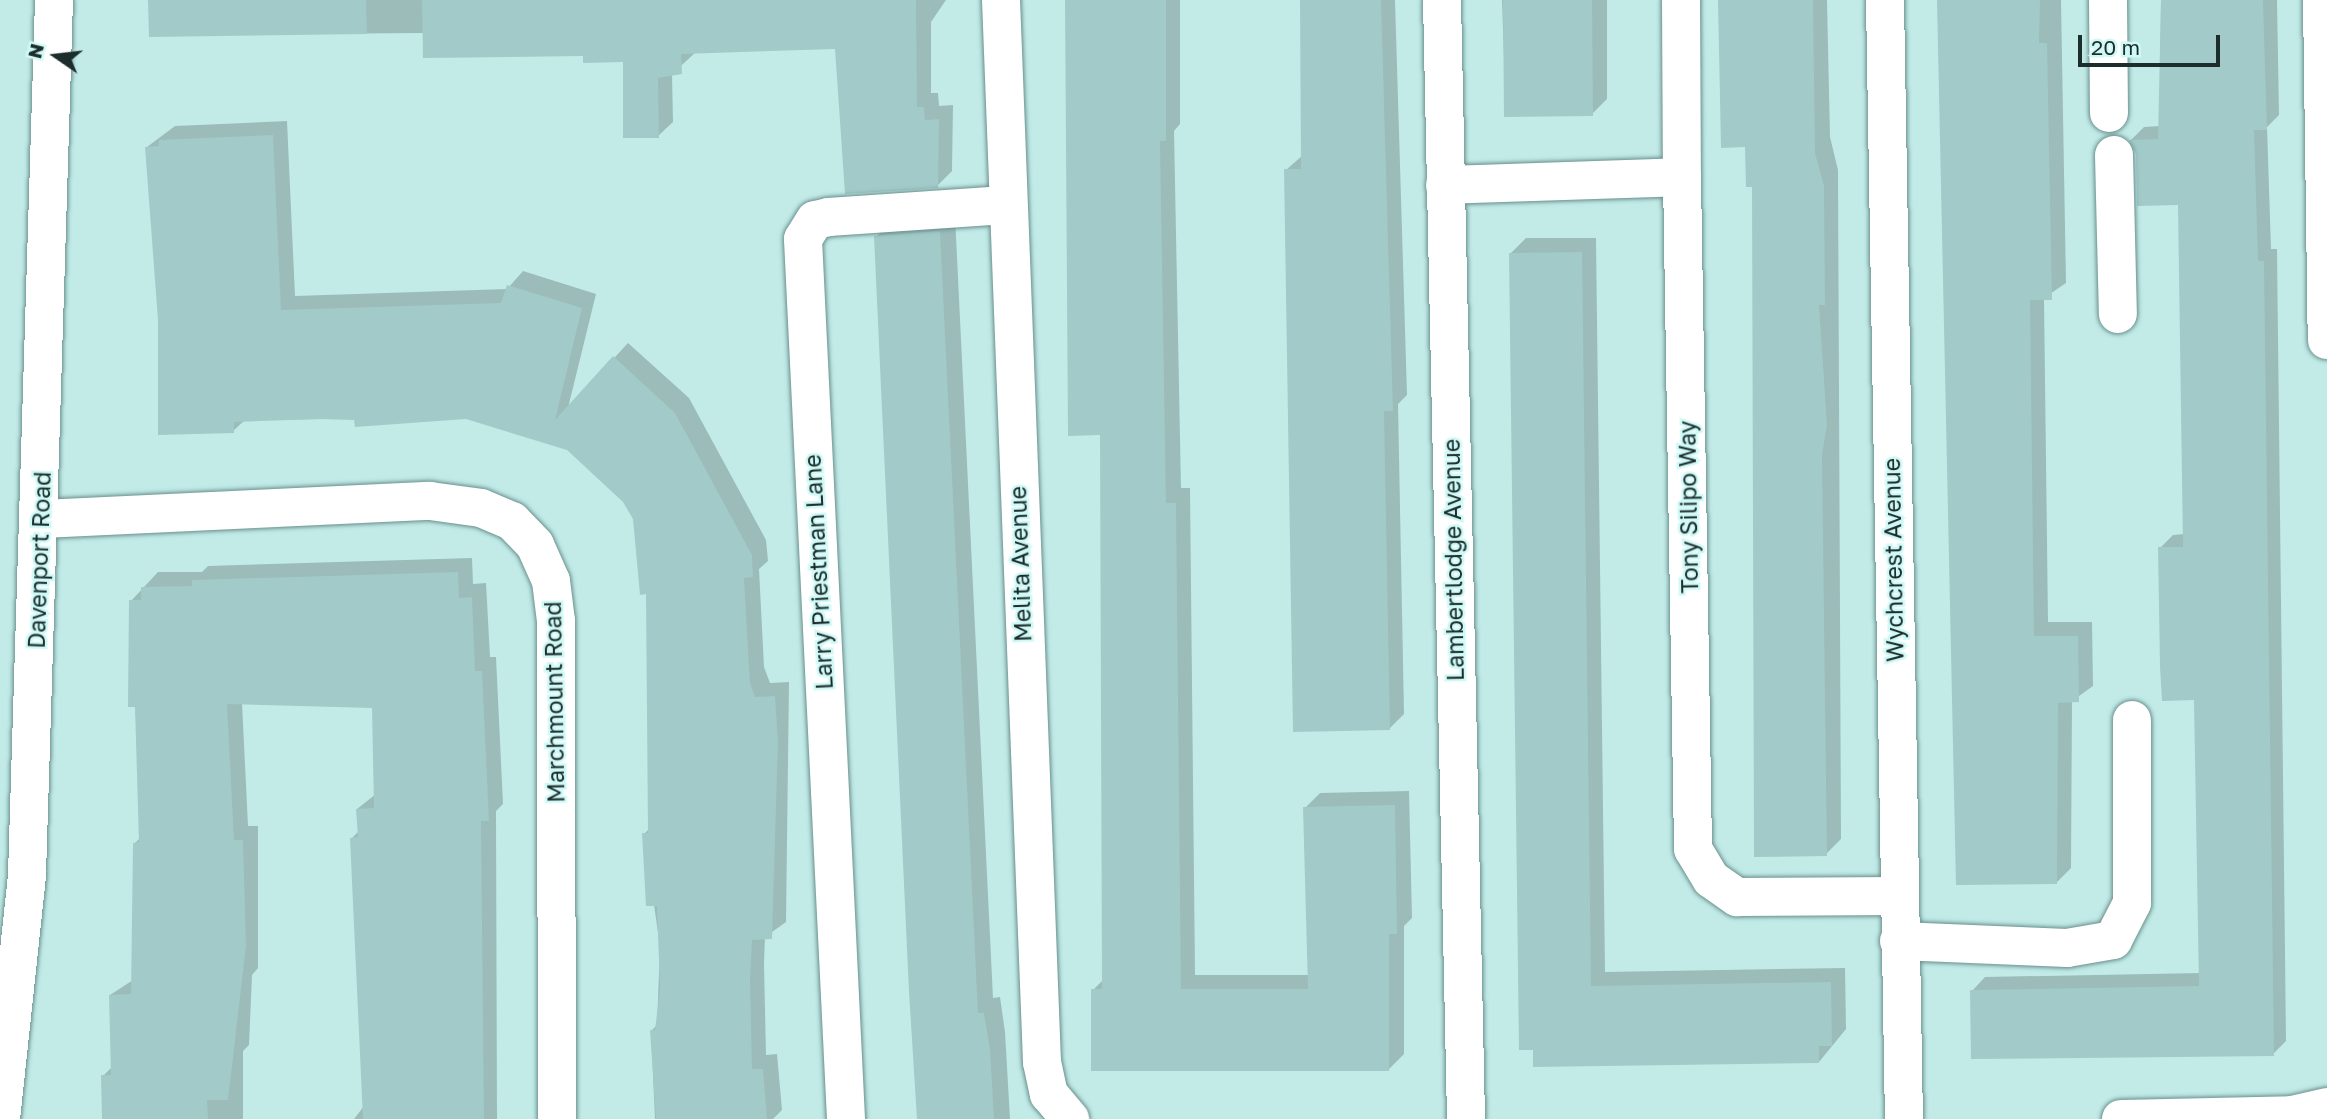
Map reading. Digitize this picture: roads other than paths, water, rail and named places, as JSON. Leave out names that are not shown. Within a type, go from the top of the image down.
[{"type":"street","name":"Davenport Road","points":[[1,1119],[27,874],[41,519],[54,0]]},
{"type":"street","name":"Melita Avenue","points":[[1001,0],[1005,205],[1042,1062],[1049,1094],[1070,1119]]},
{"type":"street","name":"Lambertlodge Avenue","points":[[1442,0],[1465,1119]]},
{"type":"street","name":"Tony Silipo Way","points":[[1681,0],[1693,849],[1711,879],[1737,897],[1897,896]]},
{"type":"street","name":"Wychcrest Avenue","points":[[1885,0],[1897,896],[1904,1119]]},
{"type":"street","points":[[2108,0],[2109,113]]},
{"type":"street","points":[[2322,0],[2327,340]]},
{"type":"street","points":[[2114,155],[2118,314]]},
{"type":"street","points":[[1445,185],[1682,177]]},
{"type":"street","name":"Larry Priestman Lane","points":[[846,1119],[803,239],[815,220],[829,216],[1005,205]]},
{"type":"street","name":"Marchmount Road","points":[[41,519],[430,501],[481,508],[512,521],[535,545],[551,581],[556,621],[557,1119]]},
{"type":"street","points":[[1899,941],[2067,948],[2113,940],[2132,903],[2132,720]]},
{"type":"street","points":[[2121,1119],[2292,1115],[2327,1107]]}]
